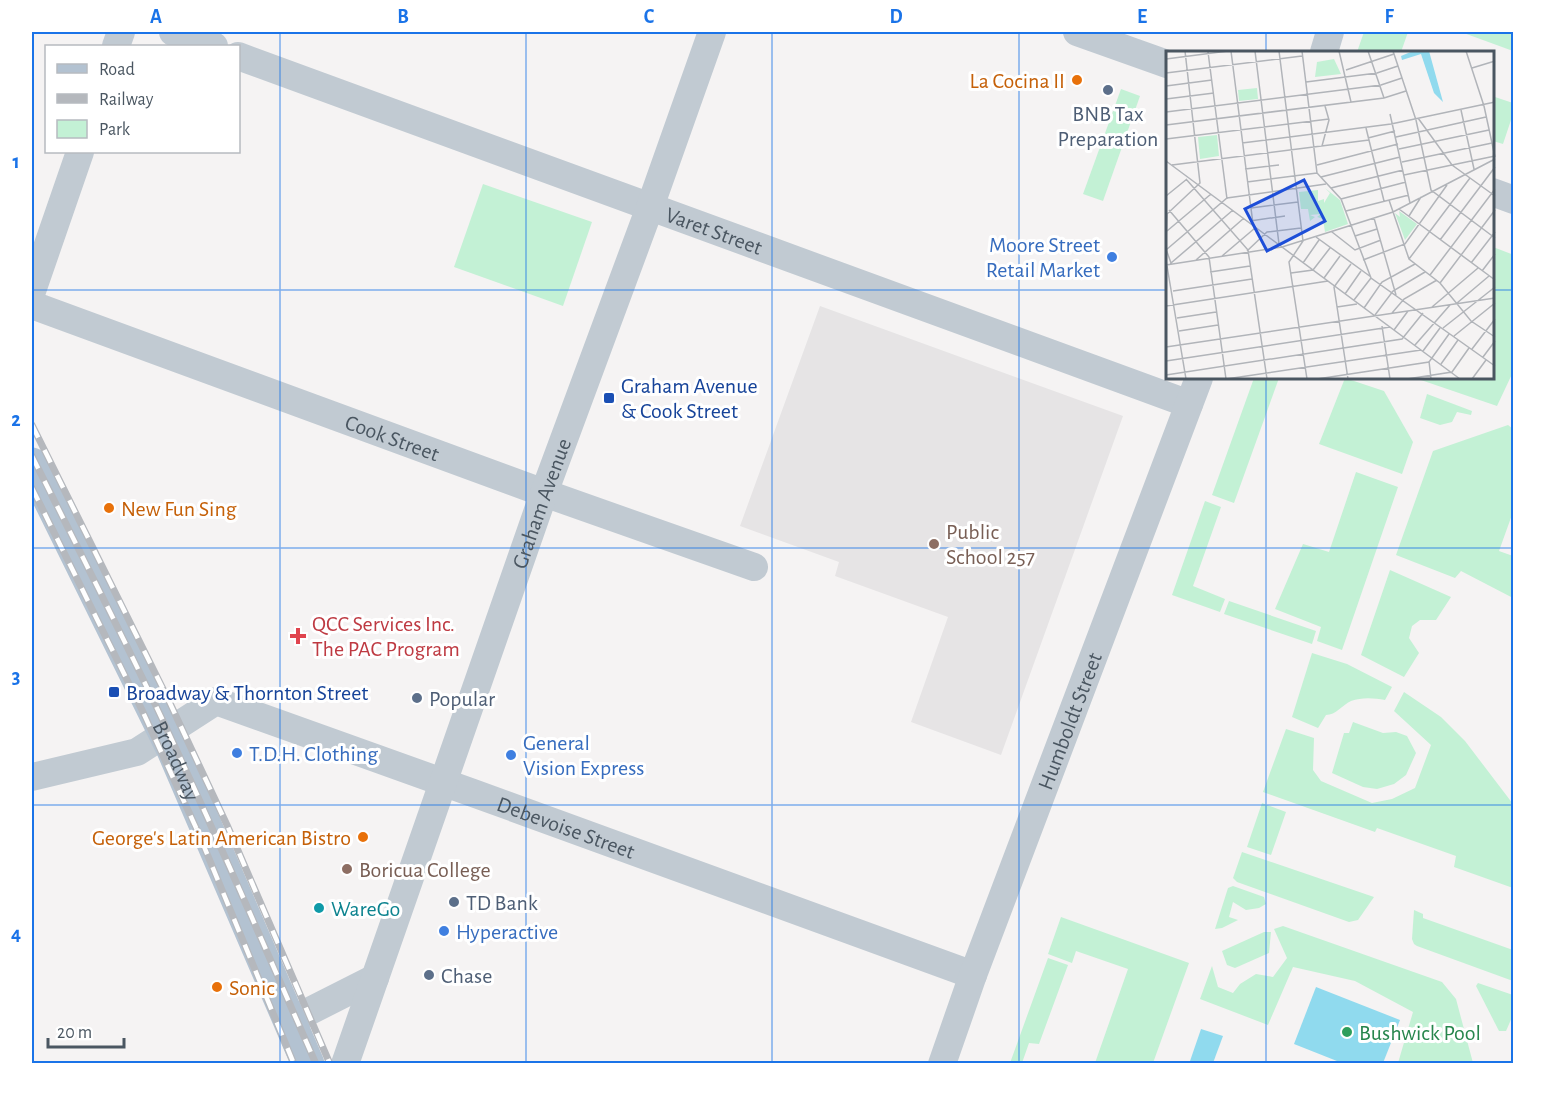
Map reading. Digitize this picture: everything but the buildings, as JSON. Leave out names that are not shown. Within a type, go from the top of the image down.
[{"type":"main road","name":"Broadway","points":[[32,464],[173,750],[308,1064]]},
{"type":"street","points":[[173,32],[211,45]]},
{"type":"street","name":"Graham Avenue","points":[[345,1064],[544,493],[712,32]]},
{"type":"street","points":[[1077,32],[1166,64]]},
{"type":"street","points":[[1323,51],[1330,32]]},
{"type":"street","name":"Varet Street","points":[[240,57],[650,207],[1194,391]]},
{"type":"street","points":[[32,291],[80,153]]},
{"type":"street","points":[[1494,193],[1514,200]]},
{"type":"street","name":"Cook Street","points":[[32,305],[544,493],[754,567]]},
{"type":"street","name":"Humboldt Street","points":[[942,1064],[973,975],[1194,391]]},
{"type":"street","name":"Debevoise Street","points":[[164,734],[216,701],[973,975]]},
{"type":"street","points":[[32,777],[137,752],[164,734]]},
{"type":"street","points":[[290,1021],[375,978]]},
{"type":"shaded area","name":"Public School 257","points":[[820,306],[1123,416],[1001,755],[911,722],[948,617],[835,576],[839,562],[740,526]]},
{"type":"green space","points":[[1364,32],[1408,32],[1401,51],[1357,51]]},
{"type":"green space","points":[[1461,32],[1513,32],[1513,51]]},
{"type":"green space","points":[[1121,89],[1140,96],[1103,201],[1083,194]]},
{"type":"green space","points":[[1494,97],[1513,103],[1513,114],[1503,144],[1494,141]]},
{"type":"green space","points":[[483,184],[592,222],[563,306],[454,267]]},
{"type":"green space","points":[[1494,247],[1514,255],[1513,372],[1497,406],[1421,380],[1494,380]]},
{"type":"green space","points":[[1253,380],[1278,380],[1234,503],[1212,495]]},
{"type":"green space","points":[[1344,380],[1351,380],[1384,391],[1413,442],[1402,474],[1319,444]]},
{"type":"green space","points":[[1427,394],[1472,411],[1471,415],[1457,412],[1452,422],[1440,425],[1420,418]]},
{"type":"green space","points":[[1508,425],[1513,429],[1513,512],[1499,551],[1513,556],[1513,598],[1461,571],[1455,578],[1396,555],[1433,451]]},
{"type":"green space","points":[[1356,472],[1398,487],[1342,650],[1317,641],[1321,627],[1275,609],[1303,544],[1329,552]]},
{"type":"green space","points":[[1205,501],[1221,507],[1193,586],[1225,599],[1220,612],[1172,595]]},
{"type":"green space","points":[[1390,570],[1451,597],[1436,620],[1420,620],[1412,626],[1409,638],[1419,653],[1404,677],[1361,655]]},
{"type":"green space","points":[[1229,601],[1316,631],[1312,644],[1224,614]]},
{"type":"green space","points":[[1312,653],[1347,664],[1392,687],[1385,700],[1368,698],[1351,701],[1326,715],[1318,728],[1292,717]]},
{"type":"green space","points":[[1404,692],[1441,717],[1465,741],[1513,804],[1513,888],[1454,867],[1456,856],[1377,828],[1375,832],[1263,792],[1286,729],[1314,738],[1313,770],[1321,781],[1372,803],[1392,799],[1415,788],[1431,745],[1394,711]]},
{"type":"green space","points":[[1353,722],[1383,733],[1396,732],[1407,736],[1416,753],[1406,775],[1394,784],[1377,789],[1363,787],[1332,773],[1344,733],[1349,733]]},
{"type":"green space","points":[[1262,803],[1286,812],[1271,855],[1247,847]]},
{"type":"green space","points":[[1242,852],[1374,897],[1358,920],[1349,922],[1237,882],[1233,878]]},
{"type":"green space","points":[[1233,886],[1264,897],[1266,904],[1259,908],[1246,910],[1233,902],[1229,917],[1238,920],[1215,929],[1228,888]]},
{"type":"green space","points":[[1414,910],[1423,914],[1423,918],[1513,950],[1513,981],[1414,944],[1412,939]]},
{"type":"green space","points":[[1061,917],[1189,963],[1153,1063],[1095,1063],[1128,969],[1076,951],[1072,963],[1048,954]]},
{"type":"green space","points":[[1283,926],[1442,982],[1456,999],[1473,1063],[1398,1063],[1413,1012],[1355,981],[1293,967],[1268,1025],[1200,999],[1212,966],[1218,987],[1233,993],[1240,984],[1256,974],[1273,977],[1287,958],[1274,929]]},
{"type":"green space","points":[[1264,932],[1271,932],[1269,953],[1235,968],[1227,965],[1222,951]]},
{"type":"green space","points":[[1048,958],[1068,965],[1039,1044],[1029,1043],[1022,1063],[1010,1063]]},
{"type":"green space","points":[[1478,983],[1513,995],[1513,1015],[1506,1031],[1499,1031],[1476,986]]},
{"type":"water","name":"Bushwick Pool","points":[[1316,987],[1400,1020],[1383,1063],[1342,1063],[1294,1044]]},
{"type":"water","points":[[1201,1029],[1223,1036],[1213,1063],[1190,1061]]},
{"type":"railway","points":[[32,425],[168,699],[227,825],[330,1064]]},
{"type":"railway","points":[[32,456],[176,748],[316,1064]]},
{"type":"railway","points":[[32,488],[142,710],[198,832],[294,1064]]},
{"type":"place","name":"La Cocina II","points":[[1077,80]]},
{"type":"place","name":"BNB Tax Preparation","points":[[1108,90]]},
{"type":"place","name":"Moore Street Retail Market","points":[[1112,257]]},
{"type":"place","name":"Graham Avenue & Cook Street","points":[[609,398]]},
{"type":"place","name":"New Fun Sing","points":[[109,508]]},
{"type":"place","name":"Public School 257","points":[[934,544]]},
{"type":"place","name":"QCC Services Inc. The PAC Program","points":[[298,636]]},
{"type":"place","name":"Broadway & Thornton Street","points":[[114,692]]},
{"type":"place","name":"Popular","points":[[417,698]]},
{"type":"place","name":"T.D.H. Clothing","points":[[237,753]]},
{"type":"place","name":"General Vision Express","points":[[511,755]]},
{"type":"place","name":"George's Latin American Bistro","points":[[363,837]]},
{"type":"place","name":"Boricua College","points":[[347,869]]},
{"type":"place","name":"TD Bank","points":[[454,902]]},
{"type":"place","name":"WareGo","points":[[319,908]]},
{"type":"place","name":"Hyperactive","points":[[444,931]]},
{"type":"place","name":"Chase","points":[[429,975]]},
{"type":"place","name":"Sonic","points":[[217,987]]},
{"type":"place","name":"Bushwick Pool","points":[[1347,1032]]}]
